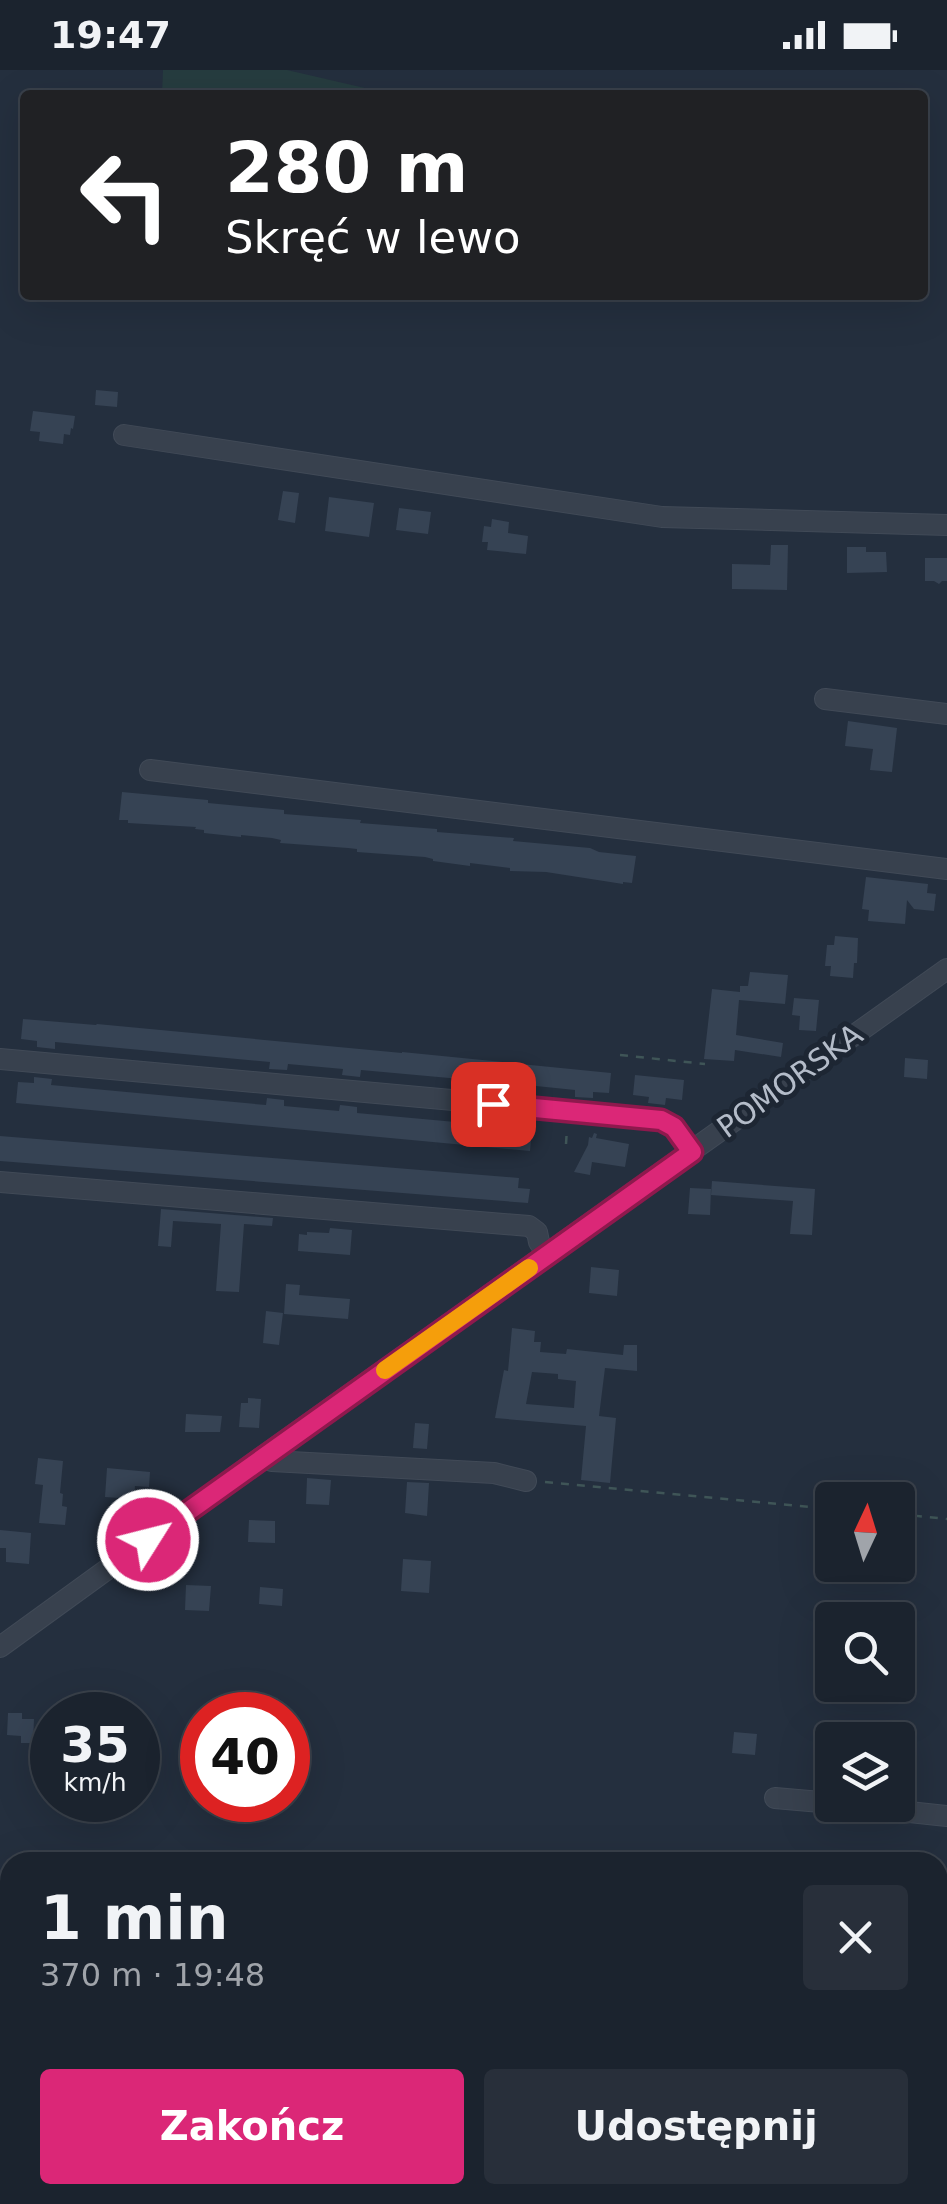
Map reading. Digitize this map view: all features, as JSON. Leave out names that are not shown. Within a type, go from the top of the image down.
[{"type":"street","points":[[124,435],[662,517],[947,525]]},
{"type":"street","points":[[826,700],[947,714]]},
{"type":"street","points":[[150,770],[947,869]]},
{"type":"street","name":"POMORSKA","points":[[0,1648],[947,969]]},
{"type":"street","points":[[0,1059],[661,1120],[674,1127],[692,1152]]},
{"type":"street","points":[[0,1182],[529,1226],[537,1232],[548,1255]]},
{"type":"street","points":[[262,1458],[494,1472],[526,1481]]},
{"type":"street","points":[[775,1798],[815,1801]]},
{"type":"street","points":[[915,1813],[947,1816]]},
{"type":"path","points":[[620,1055],[705,1064]]},
{"type":"path","points":[[526,1481],[815,1506]]},
{"type":"path","points":[[915,1516],[947,1519]]},
{"type":"green space","points":[[163,70],[287,70],[373,90],[162,90]]},
{"type":"building","points":[[96,390],[118,392],[117,407],[95,405]]},
{"type":"building","points":[[33,411],[75,416],[73,429],[70,435],[64,434],[63,444],[39,441],[40,432],[30,431]]},
{"type":"building","points":[[283,491],[299,493],[295,523],[278,520]]},
{"type":"building","points":[[329,497],[374,503],[369,537],[325,531]]},
{"type":"building","points":[[399,508],[431,512],[428,534],[396,530]]},
{"type":"building","points":[[492,519],[509,522],[508,533],[528,536],[526,554],[487,550],[488,542],[482,542],[484,526],[491,527]]},
{"type":"building","points":[[771,545],[788,545],[787,590],[732,589],[732,564],[770,565]]},
{"type":"building","points":[[847,547],[886,552],[887,572],[847,573]]},
{"type":"building","points":[[925,558],[947,558],[947,581],[925,581]]},
{"type":"building","points":[[848,721],[897,728],[892,772],[870,770],[873,749],[845,746]]},
{"type":"building","points":[[122,792],[636,856],[632,883],[280,843],[281,840],[272,838],[204,833],[196,827],[128,823],[119,820]]},
{"type":"building","points":[[866,877],[928,884],[927,893],[936,894],[934,911],[914,909],[907,900],[905,924],[868,921],[869,910],[862,909]]},
{"type":"building","points":[[835,936],[858,938],[853,978],[830,976],[831,966],[825,966],[827,945],[834,945]]},
{"type":"building","points":[[750,972],[788,975],[785,1004],[739,1000],[736,1035],[783,1043],[781,1057],[735,1050],[734,1061],[704,1059],[712,989],[740,992],[740,986],[748,986]]},
{"type":"building","points":[[794,998],[819,1000],[816,1031],[799,1030],[800,1016],[792,1015]]},
{"type":"building","points":[[23,1019],[611,1073],[609,1093],[593,1092],[593,1098],[575,1097],[575,1090],[536,1086],[361,1070],[360,1077],[342,1075],[343,1069],[288,1064],[287,1070],[269,1069],[270,1062],[55,1042],[55,1049],[37,1047],[37,1041],[21,1039]]},
{"type":"building","points":[[905,1058],[928,1060],[927,1079],[904,1077]]},
{"type":"building","points":[[635,1075],[684,1080],[682,1100],[666,1098],[665,1105],[648,1103],[649,1097],[633,1095]]},
{"type":"building","points":[[34,1077],[52,1079],[51,1085],[266,1105],[267,1098],[284,1100],[284,1106],[339,1111],[340,1105],[357,1107],[357,1113],[532,1129],[530,1151],[16,1103],[18,1082],[34,1083]]},
{"type":"building","points":[[594,1133],[596,1138],[629,1144],[625,1167],[592,1162],[590,1175],[574,1172]]},
{"type":"building","points":[[0,1136],[519,1178],[518,1188],[530,1189],[528,1203],[0,1161]]},
{"type":"building","points":[[712,1181],[815,1189],[812,1235],[790,1234],[793,1201],[711,1195]]},
{"type":"building","points":[[690,1188],[711,1189],[710,1215],[688,1214]]},
{"type":"building","points":[[161,1209],[273,1218],[272,1226],[244,1224],[239,1292],[216,1291],[221,1224],[173,1221],[171,1247],[158,1246]]},
{"type":"building","points":[[330,1228],[352,1230],[350,1255],[298,1251],[299,1234],[329,1233]]},
{"type":"building","points":[[591,1267],[619,1270],[617,1296],[589,1293]]},
{"type":"building","points":[[286,1284],[300,1285],[299,1295],[350,1299],[348,1319],[284,1314]]},
{"type":"building","points":[[266,1311],[283,1313],[279,1345],[263,1343]]},
{"type":"building","points":[[512,1328],[535,1331],[534,1342],[541,1342],[540,1352],[566,1354],[567,1349],[623,1355],[624,1345],[637,1345],[637,1371],[605,1368],[599,1416],[616,1418],[610,1483],[581,1480],[586,1426],[495,1418],[504,1370],[508,1371]],"holes":[[[532,1372],[558,1374],[558,1379],[576,1381],[574,1408],[526,1404]]]},
{"type":"building","points":[[248,1398],[261,1399],[259,1428],[239,1427],[241,1403],[248,1403]]},
{"type":"building","points":[[186,1414],[222,1416],[220,1432],[185,1432]]},
{"type":"building","points":[[415,1423],[429,1424],[427,1449],[413,1448]]},
{"type":"building","points":[[38,1458],[63,1461],[60,1493],[62,1506],[67,1507],[65,1525],[39,1523],[43,1485],[35,1484]]},
{"type":"building","points":[[107,1468],[150,1472],[149,1487],[135,1486],[134,1499],[105,1497]]},
{"type":"building","points":[[307,1478],[331,1480],[329,1505],[306,1504]]},
{"type":"building","points":[[407,1482],[429,1483],[427,1516],[405,1513]]},
{"type":"building","points":[[249,1520],[275,1521],[275,1543],[248,1542]]},
{"type":"building","points":[[0,1530],[31,1533],[29,1564],[6,1562],[6,1548],[0,1548]]},
{"type":"building","points":[[403,1559],[431,1561],[429,1593],[401,1591]]},
{"type":"building","points":[[186,1585],[211,1586],[209,1611],[185,1610]]},
{"type":"building","points":[[260,1587],[283,1589],[282,1606],[259,1604]]},
{"type":"building","points":[[8,1713],[22,1713],[22,1719],[30,1719],[30,1743],[21,1743],[21,1736],[7,1735]]},
{"type":"building","points":[[734,1732],[757,1734],[755,1755],[732,1753]]},
{"type":"slow traffic","points":[[385,1370],[529,1268]]},
{"type":"route","points":[[148,1540],[692,1152],[674,1127],[661,1120],[493,1104]]}]
